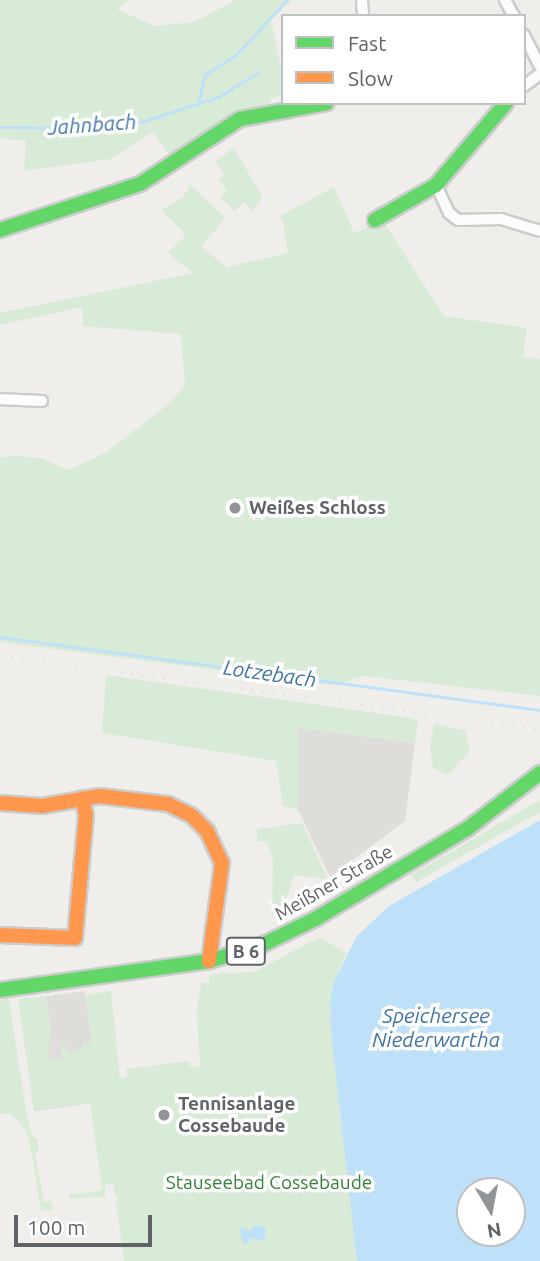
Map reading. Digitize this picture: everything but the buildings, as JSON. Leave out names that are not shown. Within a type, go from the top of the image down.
[{"type":"street","points":[[526,39],[540,66]]},
{"type":"street","points":[[0,230],[140,184],[240,118],[315,105]]},
{"type":"street","points":[[375,220],[436,185],[504,105]]},
{"type":"street","points":[[436,185],[449,213],[458,220],[500,219],[540,231]]},
{"type":"street","points":[[0,399],[42,401]]},
{"type":"street","name":"Meißner Straße","points":[[0,990],[209,961],[262,945],[317,918],[467,829],[540,773]]},
{"type":"street","points":[[0,803],[42,806],[100,796],[168,804],[191,815],[207,831],[222,863],[209,961]]},
{"type":"street","points":[[0,935],[75,939],[86,815],[82,799]]},
{"type":"shaded area","points":[[298,727],[415,743],[405,821],[330,877],[298,810]]},
{"type":"shaded area","points":[[85,991],[101,1102],[34,1111],[19,1000]]},
{"type":"green space","points":[[0,0],[129,0],[117,9],[154,26],[194,22],[236,0],[292,0],[271,20],[281,68],[281,96],[270,99],[270,107],[172,159],[153,132],[111,159],[24,171],[26,141],[0,138]]},
{"type":"green space","points":[[234,148],[263,198],[251,211],[245,202],[234,211],[220,197],[227,191],[219,180],[225,175],[215,161]]},
{"type":"green space","points":[[191,185],[225,218],[201,247],[227,267],[288,253],[283,221],[278,217],[334,187],[354,233],[377,224],[381,228],[385,224],[444,316],[527,328],[523,357],[540,359],[540,696],[364,676],[333,685],[0,642],[0,458],[42,458],[68,470],[105,453],[170,403],[185,385],[181,334],[83,326],[82,307],[0,325],[0,313],[193,273],[168,253],[186,235],[161,210],[183,197]]},
{"type":"green space","points":[[106,675],[418,719],[415,743],[298,728],[298,810],[283,806],[276,761],[102,733]]},
{"type":"green space","points":[[434,724],[465,730],[470,751],[448,775],[433,768],[430,746]]},
{"type":"green space","points":[[540,800],[540,812],[416,882],[411,875]]},
{"type":"green space","points":[[302,823],[328,879],[294,875],[282,911],[272,915],[273,860],[267,842],[257,841],[257,829]]},
{"type":"green space","name":"Stauseebad Cossebaude","points":[[320,937],[346,953],[337,973],[421,978],[506,1177],[456,1177],[456,1247],[526,1247],[526,1222],[540,1255],[537,1261],[124,1261],[116,1201],[120,1199],[116,1198],[113,1184],[105,1185],[105,1197],[69,1199],[69,1195],[102,1190],[90,1103],[34,1110],[18,999],[46,996],[51,1031],[49,1060],[62,1059],[61,1047],[66,1046],[67,1053],[78,1052],[83,1045],[92,1042],[86,995],[111,991],[120,1078],[127,1077],[126,1069],[189,1061],[190,1067],[200,1066],[197,1010],[201,983],[209,983],[209,974],[254,972]]},
{"type":"green space","points":[[9,999],[26,1111],[33,1138],[37,1138],[39,1152],[35,1153],[44,1202],[51,1201],[53,1209],[41,1211],[29,1138],[21,1123],[10,1114],[0,1114],[0,1000]]},
{"type":"water","name":"Speichersee Niederwartha","points":[[540,820],[540,1261],[357,1261],[330,1004],[334,981],[357,936],[389,906]]},
{"type":"water","points":[[260,1225],[266,1229],[265,1238],[260,1241],[249,1238],[250,1242],[243,1244],[239,1229],[246,1228],[248,1233],[254,1226]]},
{"type":"waterway","points":[[199,100],[205,75],[236,55],[287,0]]},
{"type":"waterway","name":"Jahnbach","points":[[0,127],[93,128],[138,123],[218,97],[258,73]]},
{"type":"waterway","name":"Lotzebach","points":[[0,637],[540,710]]},
{"type":"railway","points":[[0,655],[540,729]]},
{"type":"traffic: fast","points":[[0,230],[140,184],[240,119],[316,105]]},
{"type":"traffic: fast","points":[[375,220],[436,185],[504,105]]},
{"type":"traffic: fast","points":[[0,990],[209,961],[262,945],[317,918],[467,829],[540,773]]},
{"type":"traffic: slow","points":[[0,803],[42,806],[100,796],[168,804],[191,815],[207,831],[222,863],[209,961]]},
{"type":"traffic: slow","points":[[0,935],[75,938],[86,815],[82,798]]},
{"type":"place","name":"Weißes Schloss","points":[[235,508]]},
{"type":"place","name":"Tennisanlage Cossebaude","points":[[164,1115]]}]
